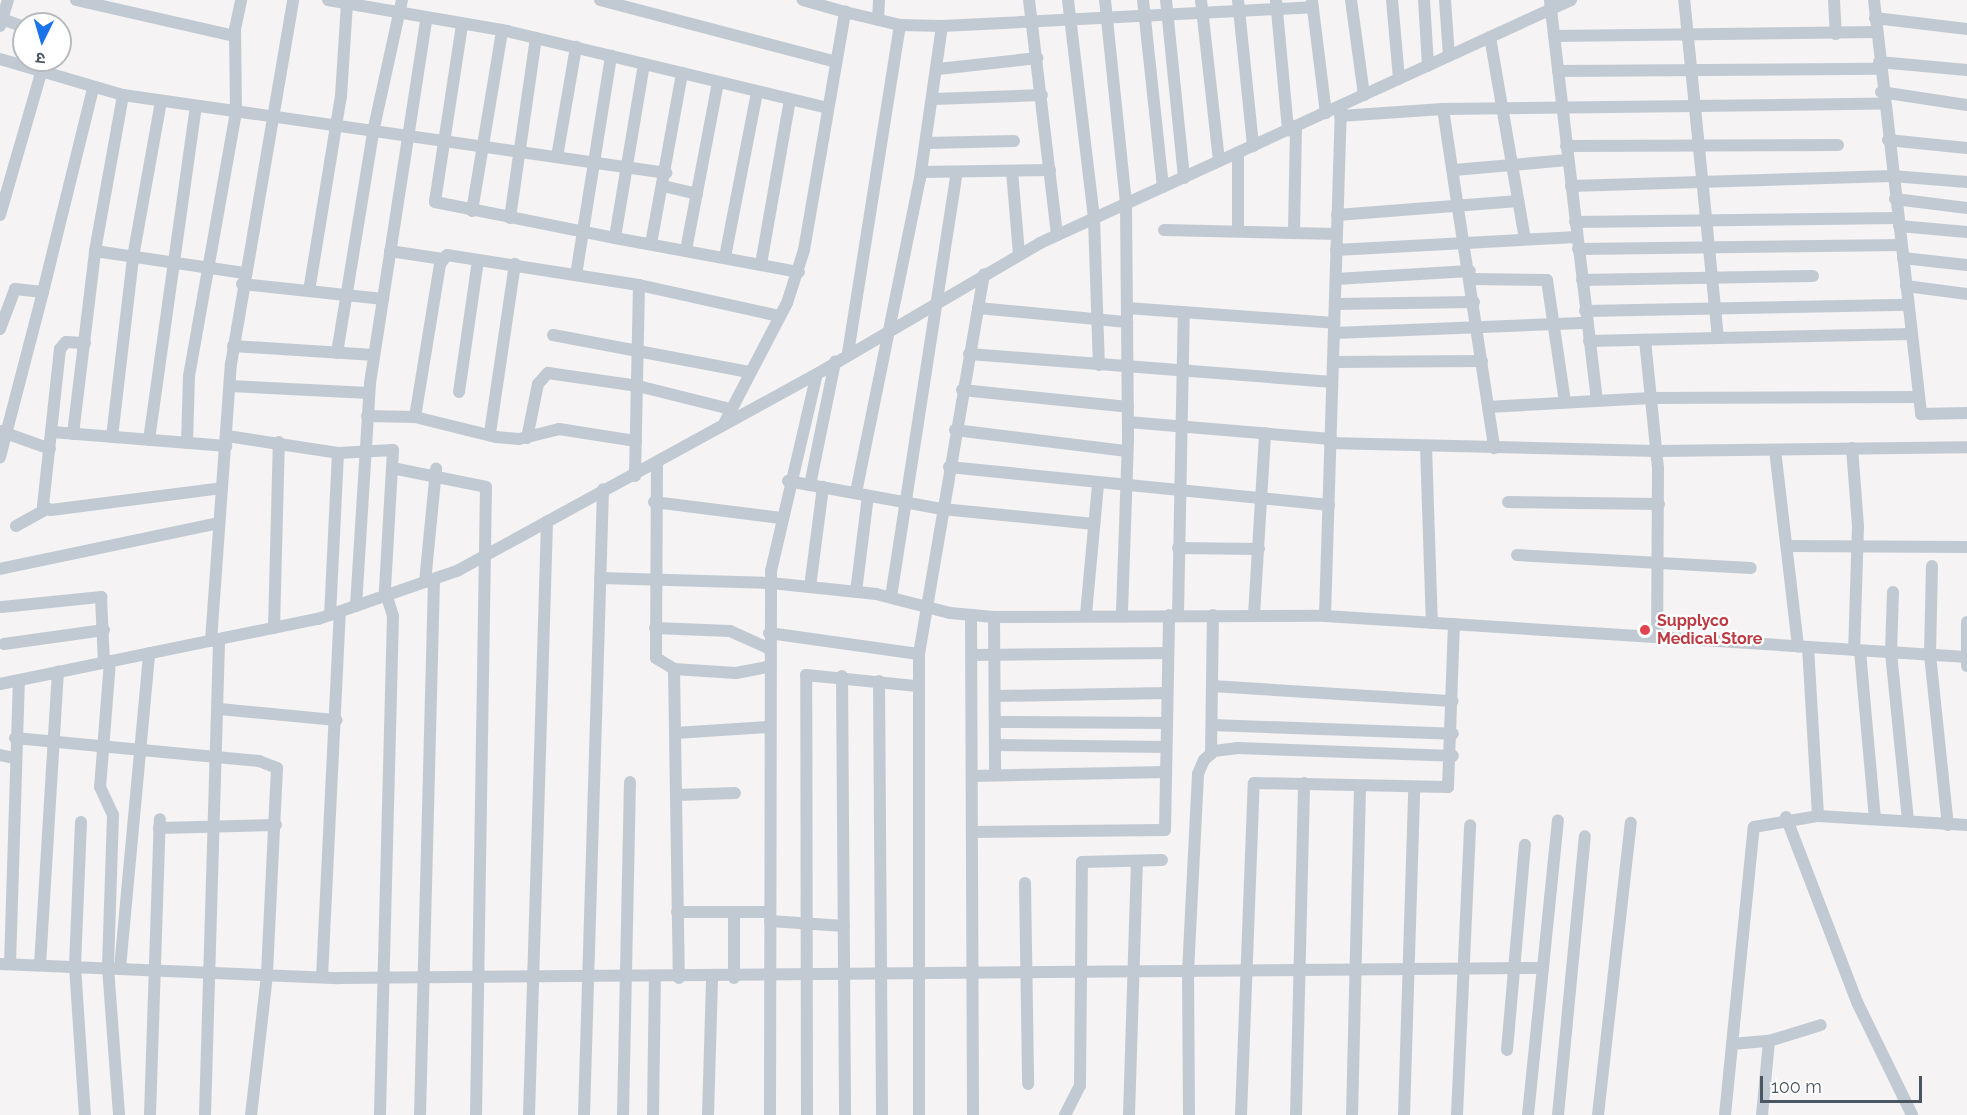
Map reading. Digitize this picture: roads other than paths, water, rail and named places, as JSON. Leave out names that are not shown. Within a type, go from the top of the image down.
[{"type":"street","points":[[1,23],[8,0]]},
{"type":"street","points":[[76,0],[235,36]]},
{"type":"street","points":[[187,443],[189,376],[206,268],[236,111],[235,36],[241,0]]},
{"type":"street","points":[[205,1115],[218,761],[219,709],[215,640],[218,523],[233,346],[243,279],[276,116],[293,0]]},
{"type":"street","points":[[328,0],[400,16],[502,30],[828,108]]},
{"type":"street","points":[[337,353],[373,132],[402,0]]},
{"type":"street","points":[[600,0],[836,62]]},
{"type":"street","points":[[802,0],[900,25],[942,26],[1144,14],[1167,6],[1203,14],[1238,6],[1312,3],[1326,113]]},
{"type":"street","points":[[878,20],[879,0]]},
{"type":"street","points":[[1029,0],[1058,235]]},
{"type":"street","points":[[1068,0],[1094,218],[1099,365]]},
{"type":"street","points":[[1105,0],[1126,204],[1128,452],[1122,614]]},
{"type":"street","points":[[1143,0],[1162,187]]},
{"type":"street","points":[[1201,0],[1219,161]]},
{"type":"street","points":[[1351,0],[1364,95]]},
{"type":"street","points":[[1392,0],[1399,79]]},
{"type":"street","points":[[1424,0],[1428,66]]},
{"type":"street","points":[[1445,0],[1449,56]]},
{"type":"street","points":[[1340,111],[1364,95],[1490,37],[1550,4],[1571,0]]},
{"type":"street","points":[[1684,0],[1709,278],[1718,338]]},
{"type":"street","points":[[1834,0],[1836,34]]},
{"type":"street","points":[[1874,0],[1882,98],[1921,414],[1967,413]]},
{"type":"street","points":[[309,291],[336,127],[347,4]]},
{"type":"street","points":[[1277,4],[1292,128],[1293,231]]},
{"type":"street","points":[[1550,4],[1597,400]]},
{"type":"street","points":[[1167,6],[1184,178]]},
{"type":"street","points":[[1238,6],[1253,146]]},
{"type":"street","points":[[725,422],[799,272],[845,12]]},
{"type":"street","points":[[1875,18],[1967,29]]},
{"type":"street","points":[[356,606],[369,393],[390,251],[410,138],[426,20]]},
{"type":"street","points":[[462,25],[435,202],[472,212],[579,229],[615,238],[799,272]]},
{"type":"street","points":[[848,353],[900,25]]},
{"type":"street","points":[[856,592],[862,494],[926,143],[938,69],[942,26]]},
{"type":"street","points":[[472,212],[502,30]]},
{"type":"street","points":[[1554,36],[1876,32]]},
{"type":"street","points":[[1490,37],[1525,239]]},
{"type":"street","points":[[510,218],[536,38]]},
{"type":"street","points":[[557,157],[576,47]]},
{"type":"street","points":[[576,274],[579,229],[611,56]]},
{"type":"street","points":[[938,69],[1037,58]]},
{"type":"street","points":[[0,59],[41,74],[93,88],[161,101],[666,173]]},
{"type":"street","points":[[615,238],[645,64]]},
{"type":"street","points":[[1558,71],[1691,71],[1879,66],[1967,70]]},
{"type":"street","points":[[651,244],[666,173],[682,73]]},
{"type":"street","points":[[0,215],[41,74]]},
{"type":"street","points":[[686,250],[718,83]]},
{"type":"street","points":[[0,457],[3,433],[43,292],[93,88]]},
{"type":"street","points":[[725,257],[757,92]]},
{"type":"street","points":[[73,434],[95,251],[123,94]]},
{"type":"street","points":[[933,99],[1042,96]]},
{"type":"street","points":[[0,684],[335,614],[386,598],[483,559],[547,520],[603,489],[635,476],[725,422],[817,374],[848,353],[1019,255],[1094,218],[1326,113],[1503,107],[1694,108],[1882,98],[1967,105]]},
{"type":"street","points":[[761,264],[790,100]]},
{"type":"street","points":[[112,437],[133,257],[161,101]]},
{"type":"street","points":[[149,440],[171,262],[196,106]]},
{"type":"street","points":[[1443,108],[1467,243],[1494,448]]},
{"type":"street","points":[[1325,616],[1340,111]]},
{"type":"street","points":[[1888,140],[1967,148]]},
{"type":"street","points":[[926,143],[1014,141]]},
{"type":"street","points":[[1566,146],[1838,145]]},
{"type":"street","points":[[1238,153],[1238,229]]},
{"type":"street","points":[[1454,170],[1568,160]]},
{"type":"street","points":[[921,172],[1050,170]]},
{"type":"street","points":[[1012,171],[1019,255]]},
{"type":"street","points":[[891,597],[908,503],[957,172]]},
{"type":"street","points":[[1571,186],[1892,176],[1967,183]]},
{"type":"street","points":[[663,186],[697,194]]},
{"type":"street","points":[[1895,199],[1967,208]]},
{"type":"street","points":[[1337,214],[1460,208],[1518,201]]},
{"type":"street","points":[[1575,222],[1898,222],[1967,232]]},
{"type":"street","points":[[1164,231],[1238,229],[1337,234]]},
{"type":"street","points":[[1336,250],[1525,239],[1707,248],[1902,251],[1967,265]]},
{"type":"street","points":[[95,251],[206,268],[243,279],[309,291],[383,300]]},
{"type":"street","points":[[390,251],[514,264],[576,274],[639,285],[779,316]]},
{"type":"street","points":[[415,417],[442,258]]},
{"type":"street","points":[[459,392],[478,260]]},
{"type":"street","points":[[490,433],[514,264]]},
{"type":"street","points":[[919,1115],[917,686],[919,654],[955,430],[984,275]]},
{"type":"street","points":[[1335,279],[1471,275],[1547,280],[1556,325],[1565,402]]},
{"type":"street","points":[[1582,280],[1813,276]]},
{"type":"street","points":[[635,476],[639,285]]},
{"type":"street","points":[[1906,286],[1967,294]]},
{"type":"street","points":[[0,329],[11,293],[21,288],[43,292]]},
{"type":"street","points":[[1335,303],[1474,302]]},
{"type":"street","points":[[1127,309],[1184,312],[1334,328],[1478,330],[1556,325],[1586,317],[1714,310],[1908,305]]},
{"type":"street","points":[[978,308],[1127,322]]},
{"type":"street","points":[[973,832],[1165,830],[1168,653],[1178,548],[1178,491],[1185,370],[1184,312]]},
{"type":"street","points":[[1589,341],[1912,334]]},
{"type":"street","points":[[553,335],[748,372]]},
{"type":"street","points":[[1645,340],[1659,504],[1657,638]]},
{"type":"street","points":[[47,508],[43,500],[62,346],[84,343]]},
{"type":"street","points":[[233,346],[374,355]]},
{"type":"street","points":[[969,354],[1127,368],[1185,370],[1332,382]]},
{"type":"street","points":[[1333,362],[1482,361]]},
{"type":"street","points":[[810,485],[835,362]]},
{"type":"street","points":[[527,438],[538,384],[548,374],[638,386],[730,409]]},
{"type":"street","points":[[770,1115],[768,648],[771,583],[788,481],[817,374]]},
{"type":"street","points":[[230,386],[369,393]]},
{"type":"street","points":[[962,390],[1128,407]]},
{"type":"street","points":[[1488,407],[1651,398],[1919,397]]},
{"type":"street","points":[[368,416],[415,417],[490,433],[527,438],[559,429],[636,441]]},
{"type":"street","points":[[1128,422],[1265,433],[1331,441],[1426,446],[1656,451],[1967,447]]},
{"type":"street","points":[[955,430],[1128,452]]},
{"type":"street","points":[[52,432],[187,443],[279,442],[338,453],[393,450],[386,598],[393,616],[386,978],[380,1115]]},
{"type":"street","points":[[3,433],[50,449]]},
{"type":"street","points":[[1254,615],[1265,433]]},
{"type":"street","points":[[274,628],[279,442]]},
{"type":"street","points":[[1426,446],[1432,623]]},
{"type":"street","points":[[1852,448],[1858,547],[1857,650],[1875,819]]},
{"type":"street","points":[[1775,450],[1803,647],[1818,816]]},
{"type":"street","points":[[322,977],[336,720],[338,453]]},
{"type":"street","points":[[657,463],[654,502],[656,658],[674,669],[736,673],[768,667]]},
{"type":"street","points":[[949,467],[1098,485],[1329,505]]},
{"type":"street","points":[[392,468],[435,473],[486,486],[483,559],[476,1115]]},
{"type":"street","points":[[420,1115],[426,978],[430,580],[435,473]]},
{"type":"street","points":[[788,481],[942,509],[1094,524]]},
{"type":"street","points":[[1086,614],[1098,485]]},
{"type":"street","points":[[810,586],[823,487]]},
{"type":"street","points":[[16,526],[47,508],[222,488]]},
{"type":"street","points":[[584,1115],[603,489]]},
{"type":"street","points":[[654,502],[781,518]]},
{"type":"street","points":[[1508,502],[1659,504]]},
{"type":"street","points":[[530,1115],[547,520]]},
{"type":"street","points":[[0,569],[218,523]]},
{"type":"street","points":[[1787,546],[1967,546]]},
{"type":"street","points":[[1178,548],[1259,549]]},
{"type":"street","points":[[1517,555],[1658,560],[1751,568]]},
{"type":"street","points":[[1932,566],[1930,655],[1948,825]]},
{"type":"street","points":[[600,578],[810,586],[891,597],[926,607],[994,617],[1086,614],[1325,616],[1891,652],[1967,660],[1967,622]]},
{"type":"street","points":[[1893,592],[1891,652],[1908,820]]},
{"type":"street","points":[[2,607],[96,596],[104,600],[107,662],[100,787],[113,815],[114,968],[119,1115]]},
{"type":"street","points":[[971,615],[974,776],[971,974],[973,1115]]},
{"type":"street","points":[[1189,1115],[1188,972],[1198,774],[1211,754],[1213,615]]},
{"type":"street","points":[[994,617],[996,775]]},
{"type":"street","points":[[1241,1115],[1254,783],[1304,783],[1360,788],[1448,787],[1453,756],[1454,624]]},
{"type":"street","points":[[655,628],[730,631],[768,648]]},
{"type":"street","points":[[4,644],[104,630]]},
{"type":"street","points":[[769,633],[919,654]]},
{"type":"street","points":[[114,968],[134,824],[149,653]]},
{"type":"street","points":[[973,655],[1168,653]]},
{"type":"street","points":[[674,669],[679,978]]},
{"type":"street","points":[[807,1115],[804,976],[805,679],[812,671],[917,686]]},
{"type":"street","points":[[40,965],[58,672]]},
{"type":"street","points":[[843,676],[845,1115]]},
{"type":"street","points":[[19,680],[3,966],[75,966],[386,978],[734,978],[879,974],[1136,974],[1465,966],[1543,968]]},
{"type":"street","points":[[879,681],[879,974],[882,1115]]},
{"type":"street","points":[[1212,686],[1453,701]]},
{"type":"street","points":[[995,696],[1167,693]]},
{"type":"street","points":[[219,709],[336,720]]},
{"type":"street","points":[[995,722],[1167,723]]},
{"type":"street","points":[[1212,725],[1453,734]]},
{"type":"street","points":[[675,733],[769,727]]},
{"type":"street","points":[[15,738],[103,750],[277,768],[267,975],[251,1115]]},
{"type":"street","points":[[995,745],[1166,747]]},
{"type":"street","points":[[1211,754],[1238,748],[1453,756]]},
{"type":"street","points":[[0,755],[14,758]]},
{"type":"street","points":[[974,776],[1166,772]]},
{"type":"street","points":[[623,1115],[630,782]]},
{"type":"street","points":[[1296,1115],[1304,783]]},
{"type":"street","points":[[1352,1115],[1360,788]]},
{"type":"street","points":[[1404,1115],[1411,967],[1414,788]]},
{"type":"street","points":[[676,795],[735,794]]},
{"type":"street","points":[[113,815],[134,824]]},
{"type":"street","points":[[1725,1115],[1752,833],[1757,824],[1786,817],[1818,816],[1967,825]]},
{"type":"street","points":[[1786,817],[1857,1002],[1912,1115]]},
{"type":"street","points":[[1528,1115],[1558,821]]},
{"type":"street","points":[[81,822],[75,966],[85,1115]]},
{"type":"street","points":[[1598,1115],[1631,823]]},
{"type":"street","points":[[150,1115],[152,970],[159,824],[276,825]]},
{"type":"street","points":[[1457,1115],[1470,825]]},
{"type":"street","points":[[1558,1115],[1585,836]]},
{"type":"street","points":[[1507,1050],[1525,845]]},
{"type":"street","points":[[1065,1115],[1080,1086],[1082,862],[1162,860]]},
{"type":"street","points":[[1129,1115],[1136,974],[1137,862]]},
{"type":"street","points":[[1025,883],[1028,1084]]},
{"type":"street","points":[[677,912],[734,912],[769,916],[804,925],[843,926]]},
{"type":"street","points":[[734,912],[734,978]]},
{"type":"street","points":[[653,1115],[655,978]]},
{"type":"street","points":[[708,1115],[712,978]]},
{"type":"street","points":[[1732,1044],[1768,1041],[1821,1025]]},
{"type":"street","points":[[1762,1115],[1768,1041]]},
{"type":"place","name":"Supplyco Medical Store","points":[[1645,630]]}]
